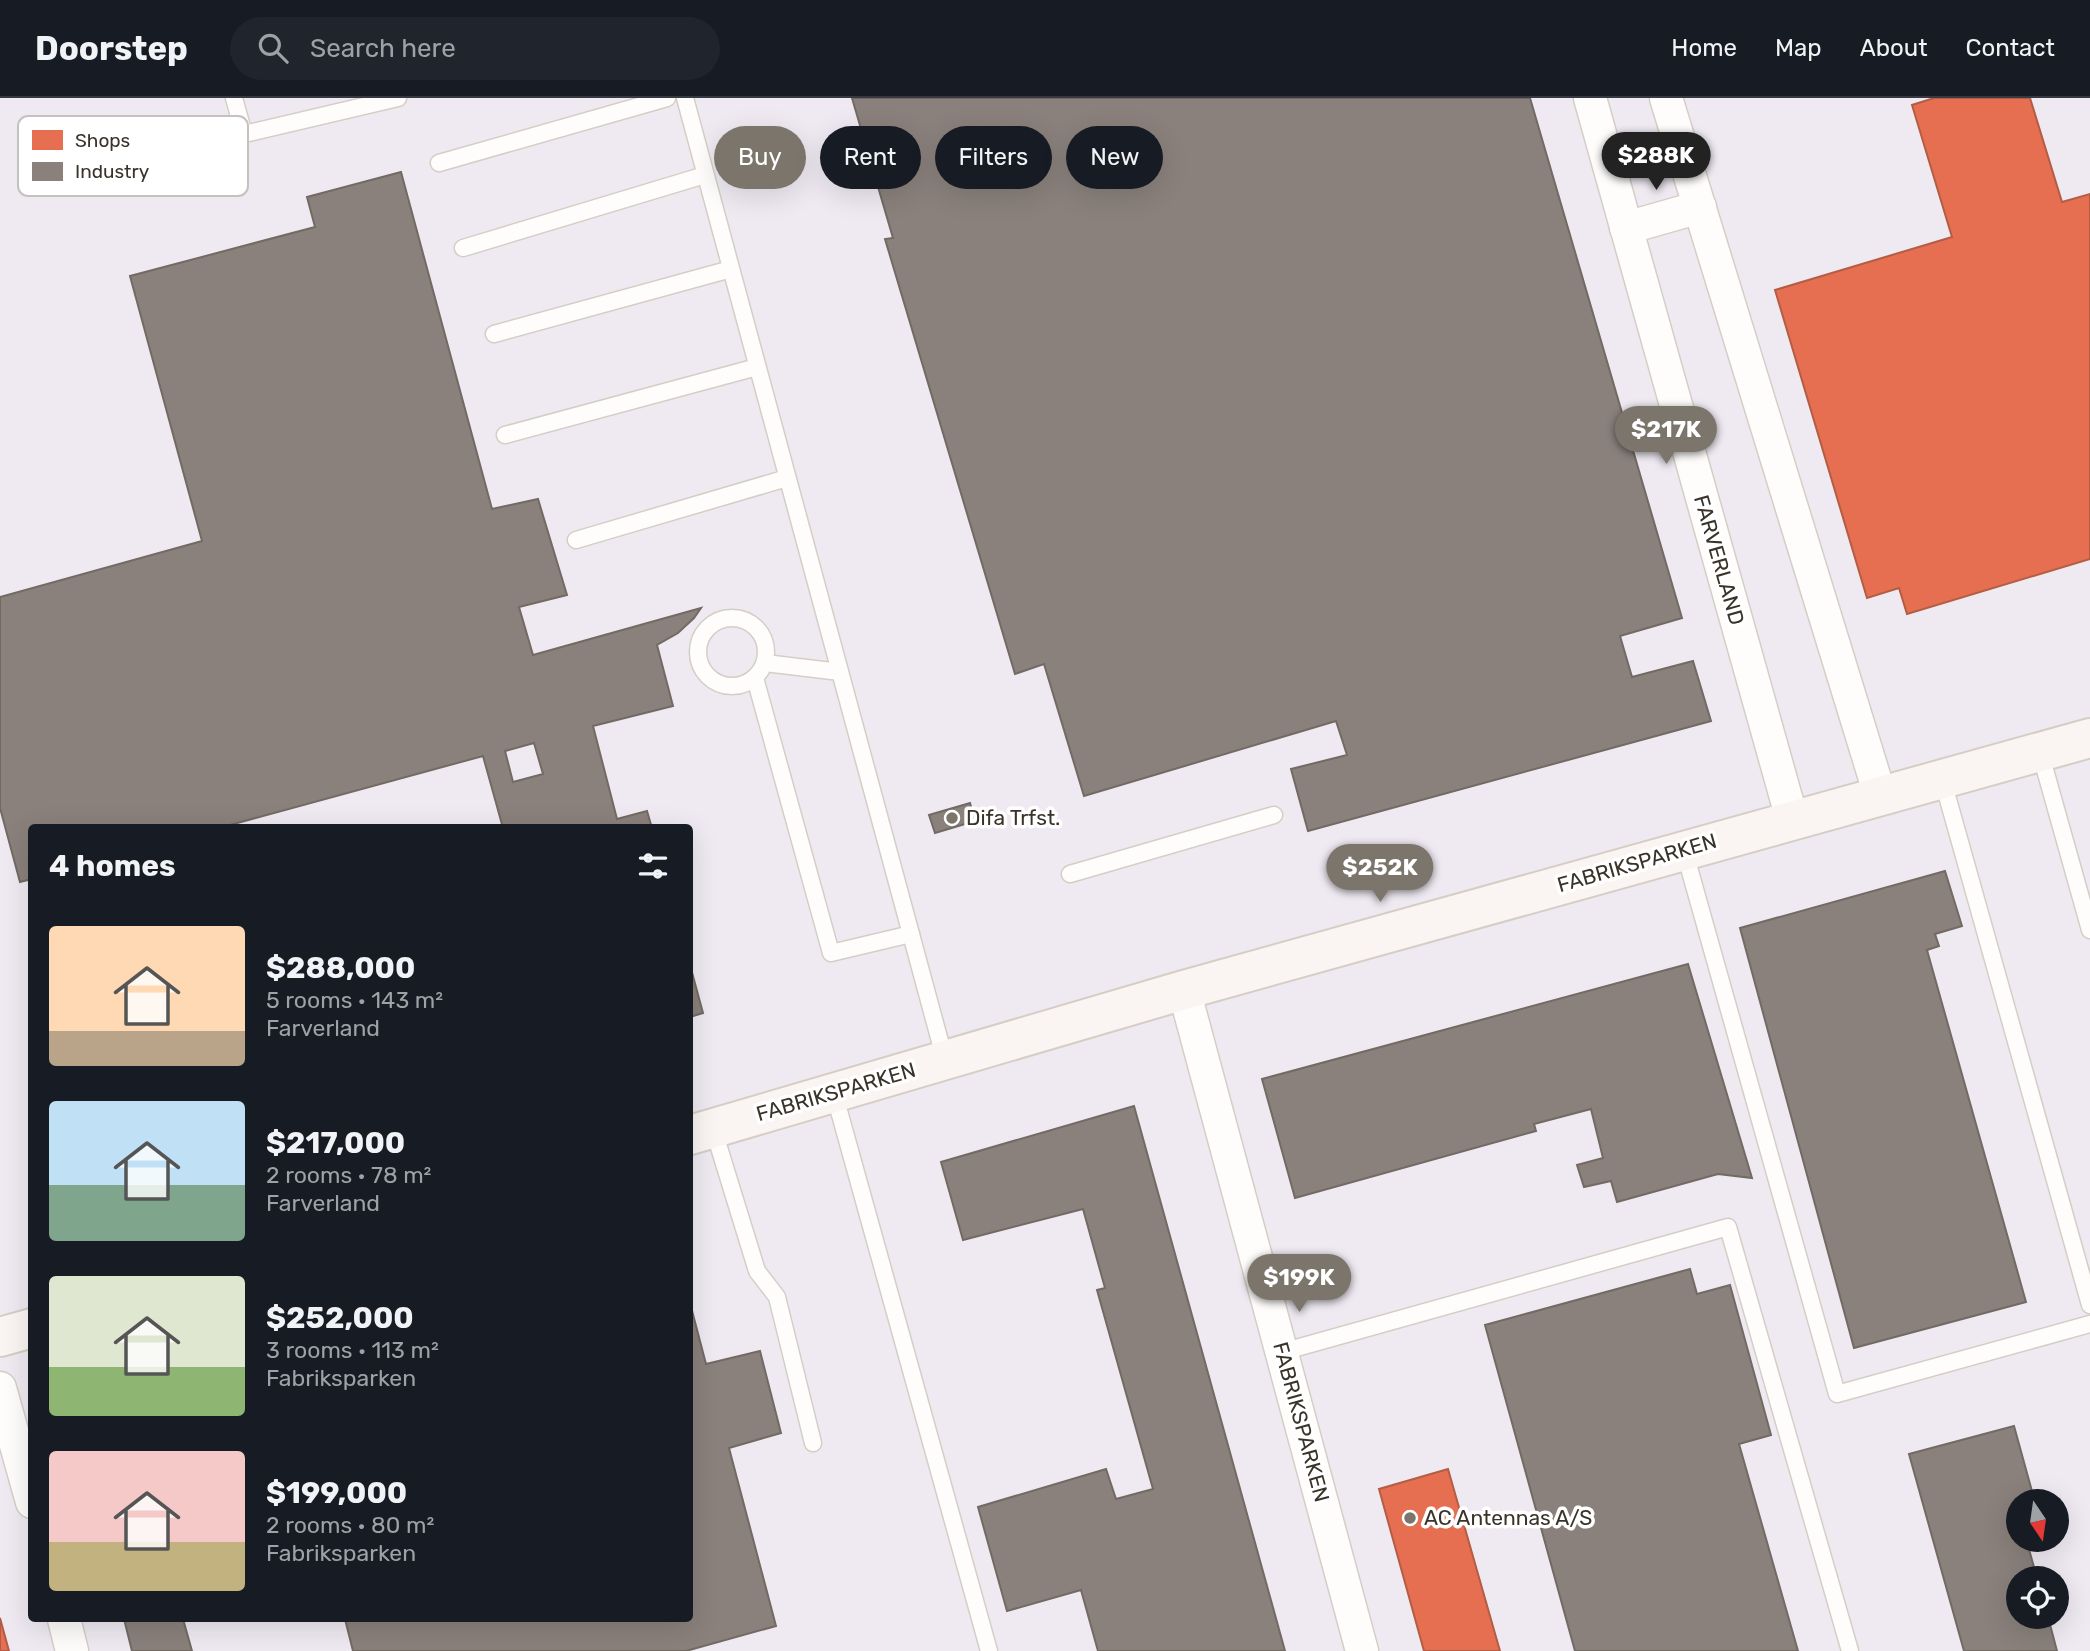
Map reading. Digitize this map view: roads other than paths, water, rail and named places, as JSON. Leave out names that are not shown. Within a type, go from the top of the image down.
[{"type":"street","name":"FARVERLAND","points":[[1590,98],[1792,819]]},
{"type":"street","points":[[1666,98],[1880,795]]},
{"type":"street","points":[[1626,228],[1700,207]]},
{"type":"street","name":"FABRIKSPARKEN","points":[[701,1132],[1184,990],[2090,738]]},
{"type":"street","name":"FABRIKSPARKEN","points":[[1184,990],[1362,1651]]},
{"type":"street","points":[[0,1337],[28,1329]]},
{"type":"street","points":[[0,1388],[28,1488]]},
{"type":"street","points":[[65,1622],[72,1651]]},
{"type":"lane","points":[[234,98],[239,116]]},
{"type":"lane","points":[[248,133],[398,98]]},
{"type":"lane","points":[[439,163],[667,98]]},
{"type":"lane","points":[[685,98],[945,1060]]},
{"type":"lane","points":[[463,248],[705,176]]},
{"type":"lane","points":[[494,334],[731,269]]},
{"type":"lane","points":[[505,435],[758,367]]},
{"type":"lane","points":[[576,540],[787,478]]},
{"type":"lane","points":[[725,618],[743,619],[758,630],[766,645],[765,663],[755,678],[739,687],[721,686],[706,676],[698,660],[699,642],[709,627],[725,618]]},
{"type":"lane","points":[[765,663],[840,673]]},
{"type":"lane","points":[[755,678],[831,953],[911,934]]},
{"type":"lane","points":[[2040,752],[2090,930]]},
{"type":"lane","points":[[1942,778],[2090,1305]]},
{"type":"lane","points":[[1070,874],[1274,815]]},
{"type":"lane","points":[[1684,850],[1837,1394],[2090,1324]]},
{"type":"lane","points":[[834,1093],[989,1651]]},
{"type":"lane","points":[[701,1132],[757,1270],[777,1297],[813,1443]]},
{"type":"lane","points":[[1282,1352],[1728,1227],[1850,1651]]},
{"type":"place","name":"Difa Trfst.","points":[[952,818]]},
{"type":"place","name":"AC Antennas A/S","points":[[1410,1518]]}]
